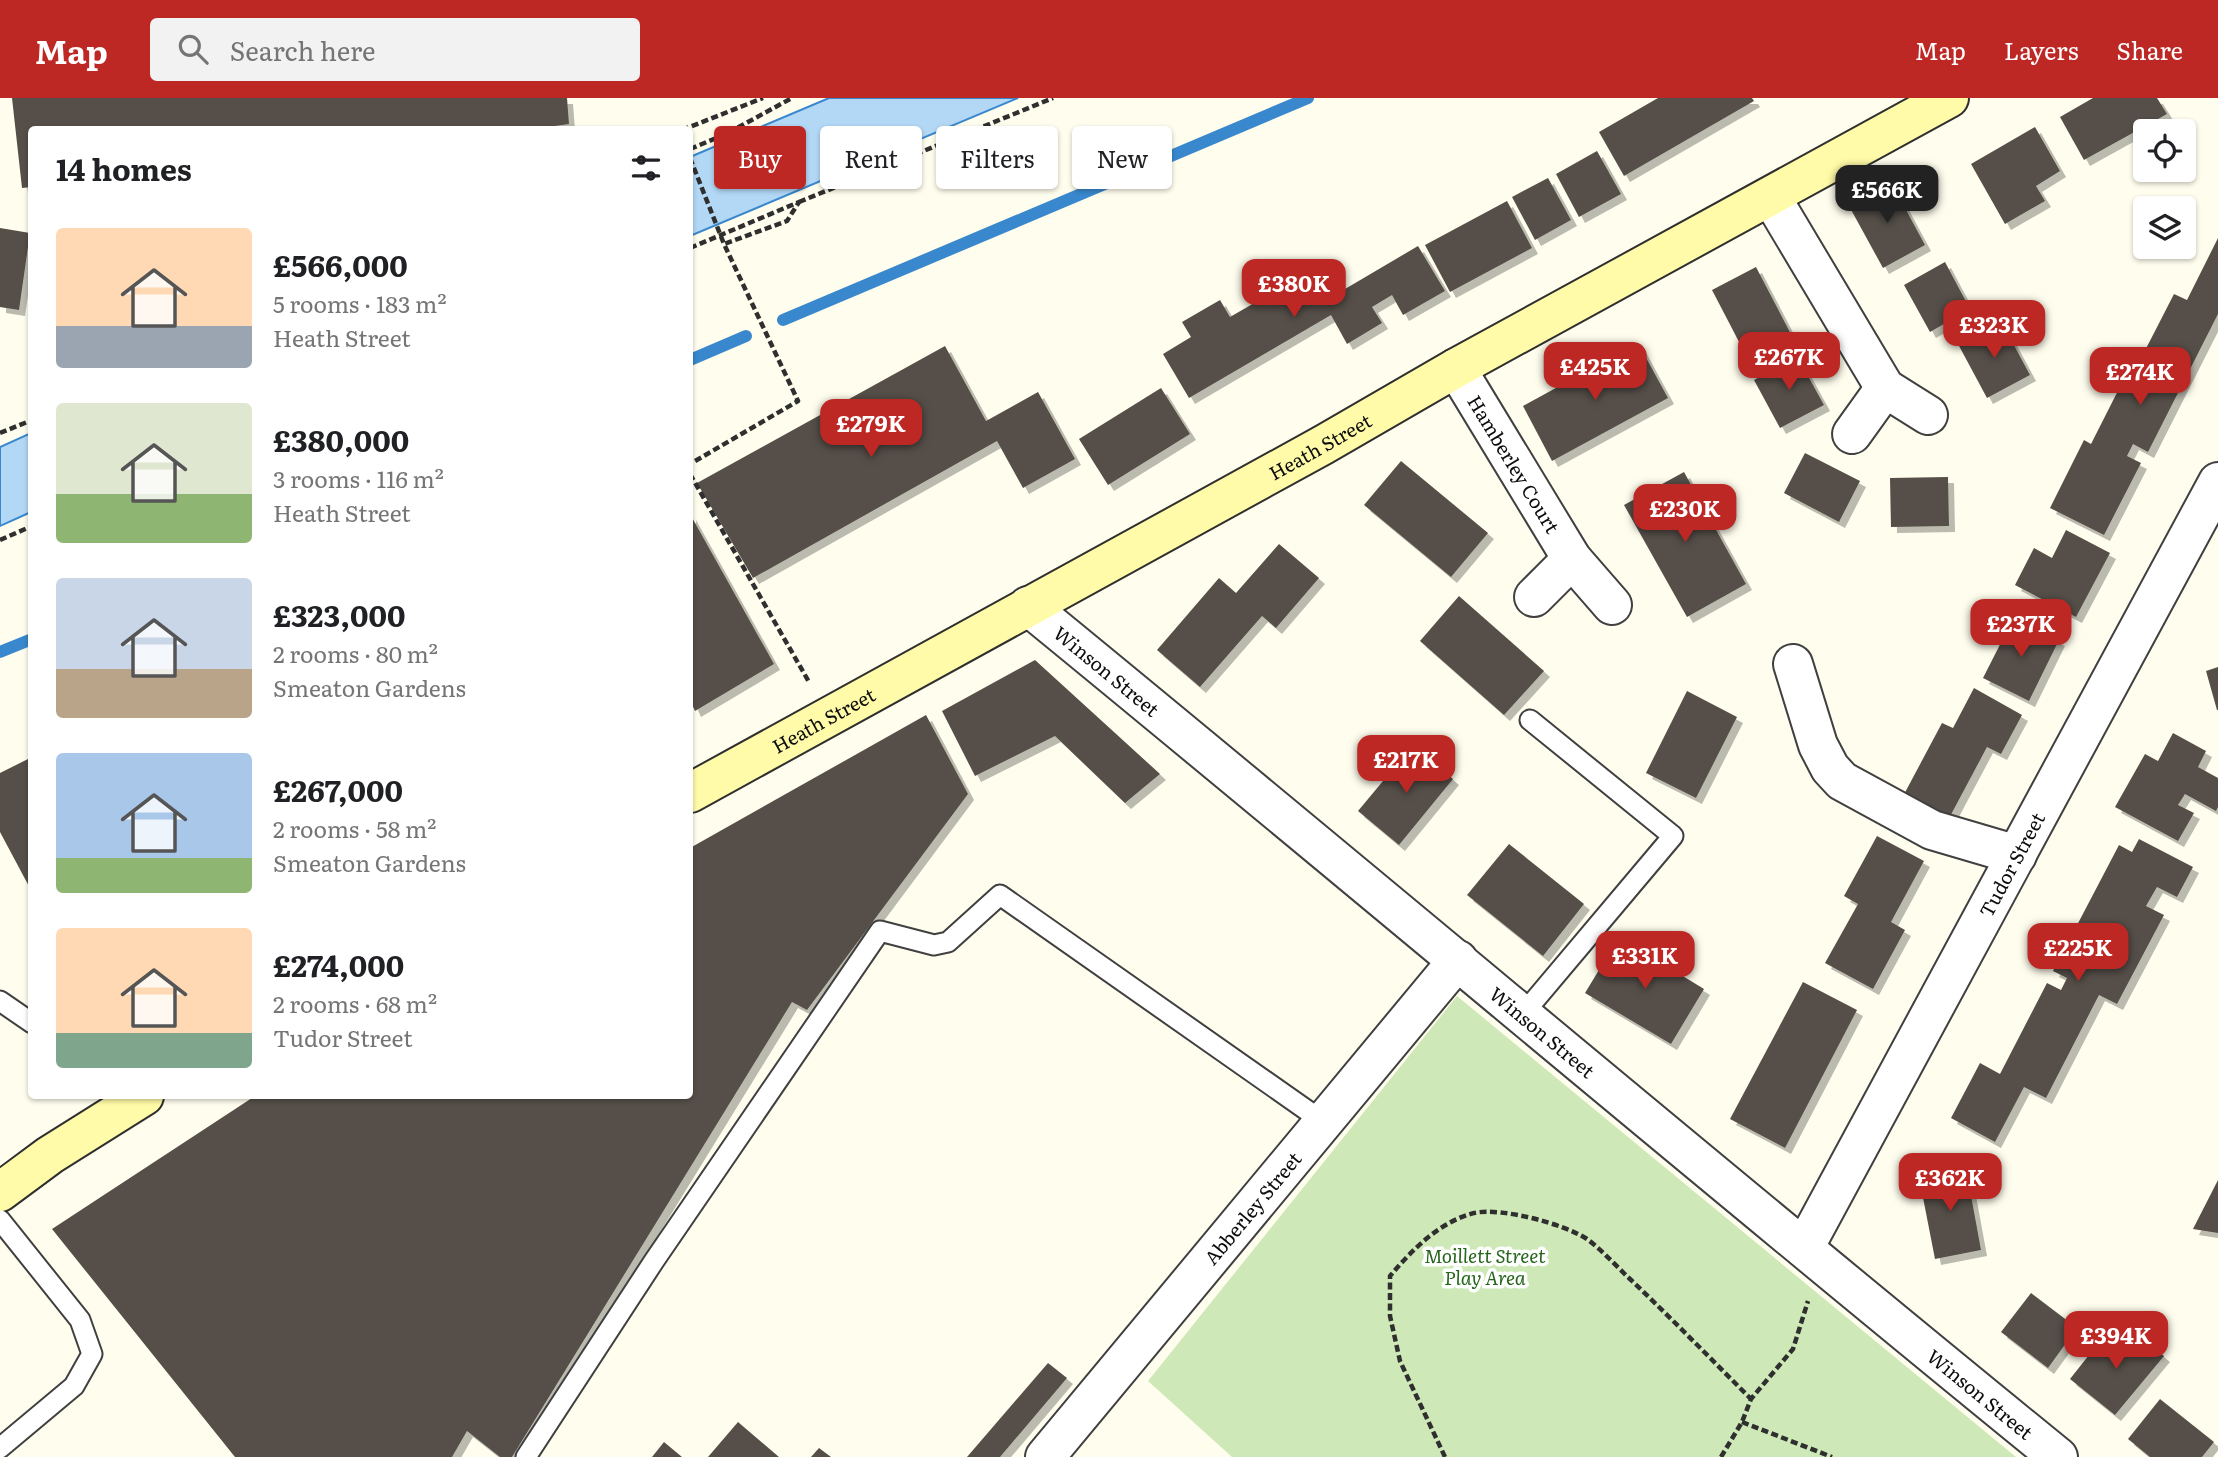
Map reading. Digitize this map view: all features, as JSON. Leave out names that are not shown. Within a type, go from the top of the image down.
[{"type":"main road","name":"Heath Street","points":[[693,791],[1455,368],[1949,98]]},
{"type":"main road","points":[[0,1192],[122,1101]]},
{"type":"street","points":[[1771,197],[1885,388],[1928,415]]},
{"type":"street","name":"Hamberley Court","points":[[1455,368],[1572,559],[1612,605]]},
{"type":"street","points":[[1852,434],[1885,388]]},
{"type":"street","name":"Tudor Street","points":[[1811,1256],[2017,855],[2206,534],[2218,482]]},
{"type":"street","points":[[1534,597],[1572,559]]},
{"type":"street","name":"Winson Street","points":[[1028,606],[1458,960],[1811,1256],[2058,1457]]},
{"type":"street","points":[[1793,664],[1818,744],[1830,768],[1842,781],[1932,830],[2017,855]]},
{"type":"street","name":"Abberley Street","points":[[1045,1457],[1458,960]]},
{"type":"lane","points":[[1523,1014],[1673,836],[1530,720]]},
{"type":"lane","points":[[526,1457],[654,1261],[880,931],[934,946],[948,942],[1000,895],[1325,1122]]},
{"type":"lane","points":[[0,1001],[28,1020]]},
{"type":"lane","points":[[0,1220],[80,1320],[92,1354],[74,1386],[0,1448]]},
{"type":"path","points":[[692,126],[763,98]]},
{"type":"path","points":[[693,148],[726,134],[792,98]]},
{"type":"path","points":[[693,247],[1053,98]]},
{"type":"path","points":[[693,166],[724,244],[799,401],[693,462]]},
{"type":"path","points":[[724,244],[787,221],[799,202]]},
{"type":"path","points":[[0,433],[28,422]]},
{"type":"path","points":[[693,479],[828,716]]},
{"type":"path","points":[[0,540],[28,528]]},
{"type":"path","points":[[1445,1457],[1400,1361],[1390,1316],[1390,1276],[1410,1253],[1442,1227],[1474,1213],[1504,1212],[1541,1220],[1586,1238],[1667,1314],[1751,1399]]},
{"type":"path","points":[[1721,1457],[1751,1399],[1793,1349],[1811,1256]]},
{"type":"path","points":[[1741,1422],[1832,1457]]},
{"type":"green space","name":"Moillett Street Play Area","points":[[1457,996],[2016,1457],[1232,1457],[1148,1381]]},
{"type":"water","points":[[829,98],[1018,98],[951,126],[936,126],[936,132],[922,138],[922,126],[820,126],[820,181],[806,187],[806,126],[763,126]]},
{"type":"water","points":[[714,147],[714,189],[802,189],[693,235],[693,156]]},
{"type":"water","points":[[28,434],[28,513],[0,526],[0,447]]},
{"type":"building","points":[[12,98],[567,98],[569,124],[555,126],[28,126],[28,187],[22,188]]},
{"type":"building","points":[[1658,98],[1752,98],[1754,101],[1624,176],[1599,132]]},
{"type":"building","points":[[2093,98],[2157,98],[2167,114],[2158,119],[2133,119],[2133,133],[2084,160],[2060,117]]},
{"type":"building","points":[[2035,127],[2060,171],[2036,186],[2045,201],[2005,224],[1971,164]]},
{"type":"building","points":[[1597,151],[1621,194],[1579,217],[1556,174]]},
{"type":"building","points":[[1548,178],[1571,220],[1535,240],[1512,197]]},
{"type":"building","points":[[1891,182],[1925,245],[1883,268],[1849,206]]},
{"type":"building","points":[[1507,201],[1532,248],[1450,292],[1425,245]]},
{"type":"building","points":[[0,228],[28,233],[19,310],[0,307]]},
{"type":"building","points":[[2218,238],[2218,314],[2148,452],[2133,444],[2127,456],[2141,463],[2104,535],[2050,508],[2084,440],[2091,444],[2130,367],[2135,370],[2174,294],[2187,300]]},
{"type":"building","points":[[1418,246],[1445,291],[1403,315],[1392,295],[1372,307],[1382,323],[1347,344],[1331,315],[1189,398],[1163,354],[1191,337],[1182,322],[1220,300],[1230,317],[1306,273],[1323,302]]},
{"type":"building","points":[[1945,262],[1970,309],[1930,332],[1904,285]]},
{"type":"building","points":[[1756,267],[1794,340],[1750,363],[1712,290]]},
{"type":"building","points":[[2001,321],[2030,375],[1987,398],[1958,344]]},
{"type":"building","points":[[1638,343],[1668,398],[1552,461],[1523,406]]},
{"type":"building","points":[[945,346],[986,421],[1038,392],[1075,459],[1023,488],[997,441],[753,578],[697,483]]},
{"type":"building","points":[[1797,356],[1824,405],[1780,428],[1754,380]]},
{"type":"building","points":[[1161,388],[1190,434],[1108,485],[1079,439]]},
{"type":"building","points":[[1805,453],[1860,481],[1839,522],[1784,493]]},
{"type":"building","points":[[1401,461],[1488,533],[1451,577],[1364,505]]},
{"type":"building","points":[[1684,472],[1746,584],[1687,617],[1624,505]]},
{"type":"building","points":[[1948,477],[1949,526],[1891,527],[1890,478]]},
{"type":"building","points":[[693,519],[774,664],[695,711],[693,707]]},
{"type":"building","points":[[2066,530],[2110,553],[2076,617],[2015,585],[2034,548],[2052,558]]},
{"type":"building","points":[[1279,544],[1319,578],[1276,628],[1262,616],[1200,687],[1157,650],[1219,578],[1236,593]]},
{"type":"building","points":[[1459,596],[1544,671],[1504,715],[1420,641]]},
{"type":"building","points":[[2014,617],[2059,640],[2029,701],[1983,678]]},
{"type":"building","points":[[1035,660],[1160,774],[1125,803],[1055,736],[975,776],[942,711]]},
{"type":"building","points":[[2218,667],[2218,710],[2217,710],[2206,671]]},
{"type":"building","points":[[1974,688],[2022,715],[2001,754],[1987,747],[1946,824],[1901,800],[1942,723],[1953,728]]},
{"type":"building","points":[[1687,691],[1737,717],[1696,798],[1646,773]]},
{"type":"building","points":[[926,715],[968,794],[807,1010],[792,1002],[512,1457],[500,1457],[467,1431],[452,1457],[235,1457],[52,1229],[250,1099],[693,1099],[693,846]]},
{"type":"building","points":[[2173,733],[2206,751],[2198,767],[2218,778],[2216,811],[2185,794],[2178,805],[2194,813],[2178,841],[2115,807],[2145,754],[2158,761]]},
{"type":"building","points":[[1413,745],[1453,779],[1399,845],[1358,811]]},
{"type":"building","points":[[28,759],[28,884],[0,832],[0,773]]},
{"type":"building","points":[[1877,836],[1924,861],[1891,922],[1905,930],[1873,989],[1825,963],[1858,904],[1844,896]]},
{"type":"building","points":[[2139,839],[2193,867],[2177,897],[2157,887],[2146,906],[2164,915],[2117,1004],[2099,995],[2046,1098],[2024,1087],[1995,1142],[1951,1118],[1980,1063],[2000,1074],[2047,983],[2061,990],[2067,978],[2053,971],[2119,845],[2132,852]]},
{"type":"building","points":[[1509,844],[1584,904],[1543,956],[1467,895]]},
{"type":"building","points":[[1619,937],[1704,989],[1671,1044],[1585,993]]},
{"type":"building","points":[[1803,982],[1857,1010],[1785,1148],[1730,1119]]},
{"type":"building","points":[[1966,1168],[1981,1250],[1935,1259],[1919,1177]]},
{"type":"building","points":[[2218,1180],[2218,1233],[2193,1229]]},
{"type":"building","points":[[2031,1293],[2077,1328],[2048,1368],[2001,1332]]},
{"type":"building","points":[[2137,1334],[2164,1356],[2115,1415],[2070,1379],[2104,1336],[2123,1351]]},
{"type":"building","points":[[1048,1363],[1067,1378],[1000,1457],[967,1457]]},
{"type":"building","points":[[2160,1399],[2214,1442],[2202,1457],[2150,1457],[2128,1439]]},
{"type":"building","points":[[738,1422],[779,1457],[708,1457]]},
{"type":"building","points":[[664,1442],[682,1457],[652,1457]]},
{"type":"building","points":[[819,1448],[831,1457],[811,1457]]},
{"type":"waterway","points":[[783,320],[1308,98]]},
{"type":"waterway","points":[[693,359],[746,336]]},
{"type":"waterway","points":[[0,652],[28,641]]}]
